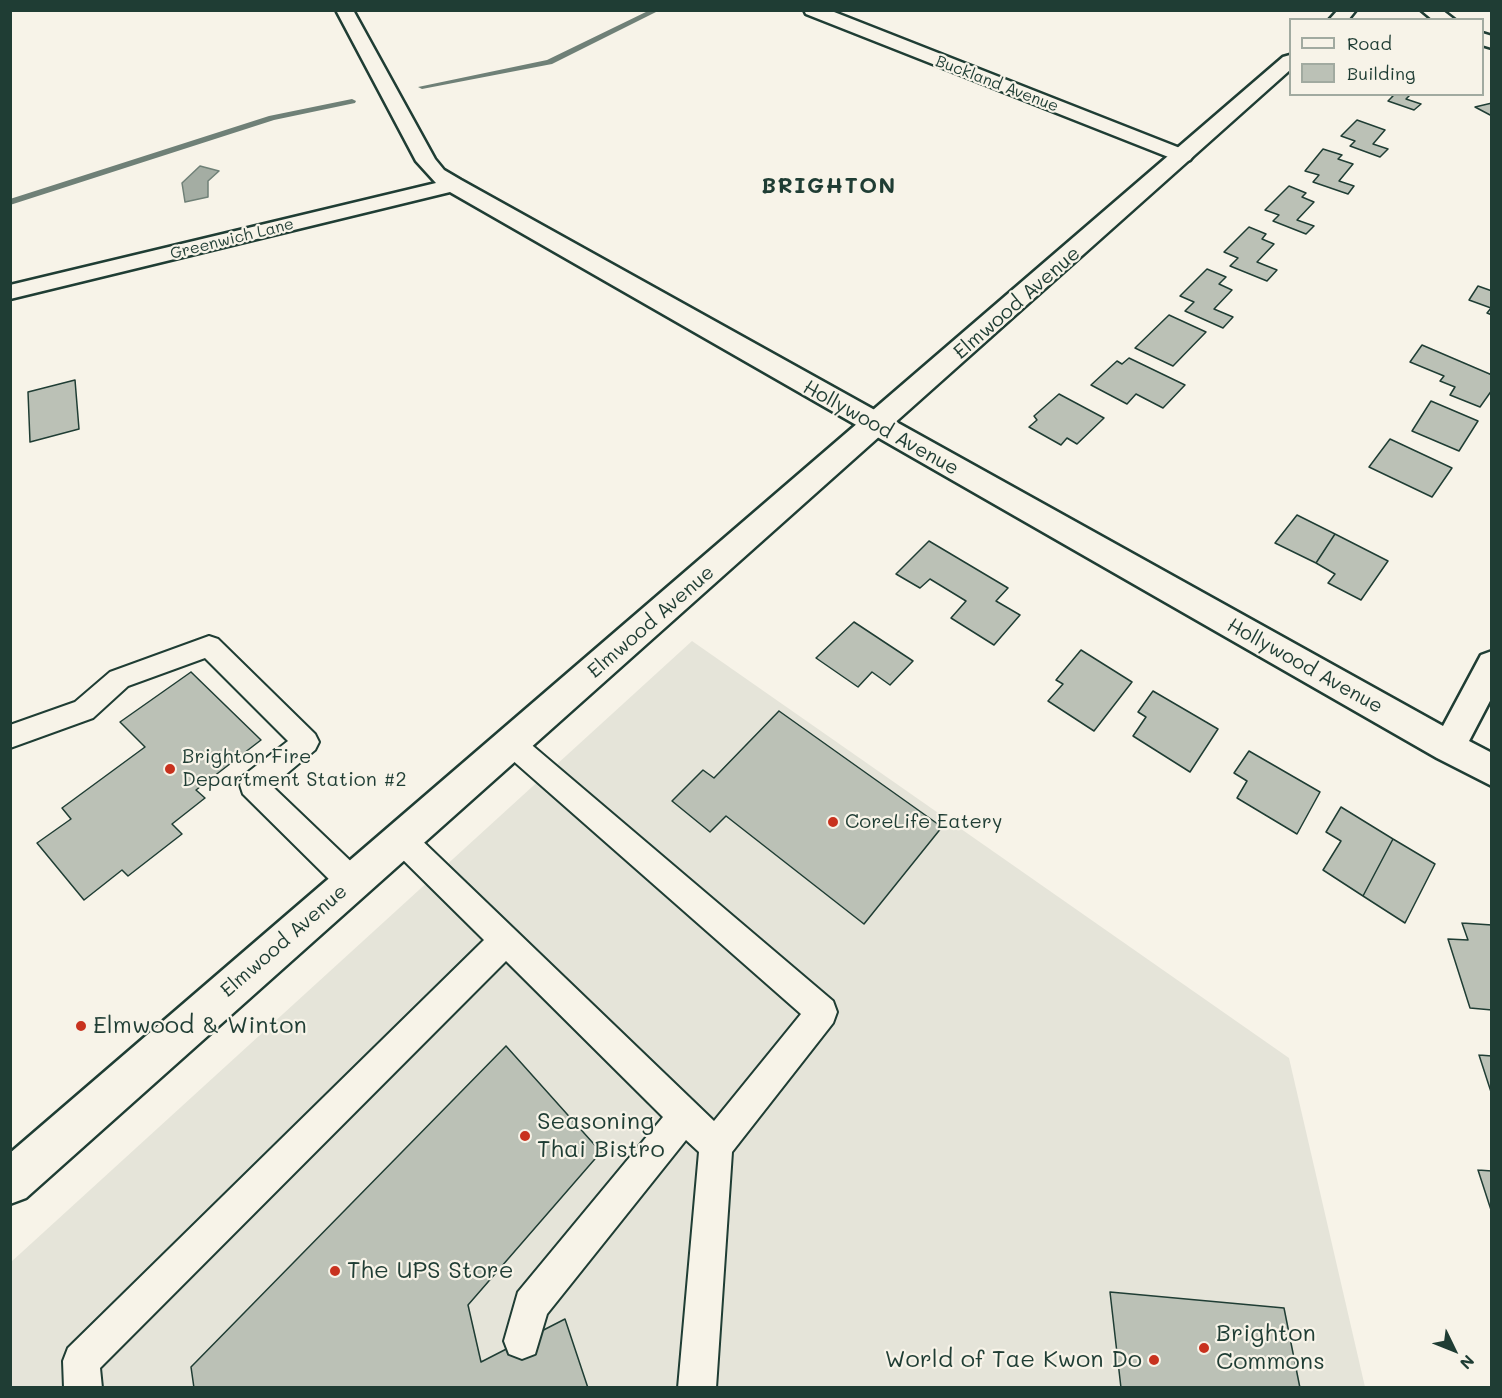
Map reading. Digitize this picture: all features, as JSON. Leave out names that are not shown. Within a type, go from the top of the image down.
[{"type":"street","name":"Hollywood Avenue","points":[[344,10],[426,161],[436,174],[877,426],[1491,771]]},
{"type":"street","name":"Buckland Avenue","points":[[812,10],[1183,156]]},
{"type":"street","points":[[1429,10],[1443,18]]},
{"type":"street","name":"Elmwood Avenue","points":[[10,1182],[511,742],[877,426],[1289,63]]},
{"type":"street","name":"Greenwich Lane","points":[[10,292],[453,185]]},
{"type":"street","points":[[1449,747],[1491,664]]},
{"type":"lane","points":[[10,737],[84,710],[119,679],[209,646],[306,742],[253,785],[352,882]]},
{"type":"lane","points":[[511,742],[822,1012],[716,1146],[697,1388]]},
{"type":"lane","points":[[401,839],[716,1146]]},
{"type":"lane","points":[[83,1388],[81,1361],[513,947]]},
{"type":"lane","points":[[522,1341],[531,1305],[685,1115]]},
{"type":"shaded area","points":[[200,166],[219,171],[208,181],[208,197],[185,202],[182,183]]},
{"type":"shaded area","points":[[692,641],[1289,1058],[1365,1387],[11,1388],[11,1262]]},
{"type":"building","points":[[1393,96],[1409,96],[1406,99],[1421,104],[1414,110],[1388,101]]},
{"type":"building","points":[[1492,103],[1492,116],[1475,107]]},
{"type":"building","points":[[1357,120],[1385,130],[1373,144],[1388,149],[1380,157],[1350,146],[1355,141],[1341,136]]},
{"type":"building","points":[[1323,149],[1342,155],[1338,159],[1353,164],[1339,181],[1354,186],[1348,194],[1313,182],[1319,175],[1305,171]]},
{"type":"building","points":[[1289,186],[1306,193],[1302,197],[1314,202],[1297,220],[1314,226],[1306,234],[1273,221],[1279,215],[1265,210]]},
{"type":"building","points":[[1249,227],[1266,234],[1262,239],[1274,244],[1257,262],[1277,270],[1267,281],[1230,266],[1238,258],[1224,252]]},
{"type":"building","points":[[1207,269],[1226,277],[1219,284],[1232,290],[1214,309],[1233,317],[1223,328],[1185,311],[1194,302],[1180,296]]},
{"type":"building","points":[[1478,286],[1492,291],[1492,315],[1487,313],[1491,308],[1469,300]]},
{"type":"building","points":[[1169,315],[1206,332],[1173,366],[1135,348]]},
{"type":"building","points":[[1422,345],[1492,375],[1492,390],[1480,407],[1450,395],[1455,387],[1440,381],[1444,376],[1410,362]]},
{"type":"building","points":[[1129,358],[1185,385],[1163,408],[1136,394],[1127,404],[1091,385],[1117,361],[1122,364]]},
{"type":"building","points":[[75,380],[79,429],[30,442],[28,392]]},
{"type":"building","points":[[1059,394],[1104,418],[1077,444],[1067,438],[1061,445],[1029,427],[1037,420],[1034,416]]},
{"type":"building","points":[[1431,401],[1478,421],[1459,451],[1412,431]]},
{"type":"building","points":[[1390,439],[1452,468],[1432,497],[1369,467]]},
{"type":"building","points":[[1297,515],[1335,534],[1316,563],[1275,543]]},
{"type":"building","points":[[1335,534],[1388,561],[1361,600],[1328,583],[1335,574],[1316,563]]},
{"type":"building","points":[[929,541],[1008,588],[996,601],[1020,615],[994,645],[951,618],[966,601],[930,579],[920,588],[896,574]]},
{"type":"building","points":[[854,622],[913,661],[890,685],[872,672],[858,687],[816,658]]},
{"type":"building","points":[[1081,650],[1132,682],[1094,731],[1048,701],[1063,684],[1056,680]]},
{"type":"building","name":"Brighton Fire Department Station #2","points":[[191,672],[261,740],[196,790],[205,798],[172,824],[182,834],[128,876],[122,870],[84,900],[37,843],[71,819],[62,808],[145,747],[120,722]]},
{"type":"building","points":[[1153,691],[1218,729],[1190,772],[1133,736],[1146,717],[1138,712]]},
{"type":"building","name":"CoreLife Eatery","points":[[779,711],[942,827],[864,924],[726,816],[710,832],[672,801],[703,770],[714,778]]},
{"type":"building","points":[[1249,751],[1320,792],[1297,834],[1237,798],[1247,781],[1234,773]]},
{"type":"building","points":[[1341,807],[1393,839],[1363,896],[1323,870],[1341,841],[1326,832]]},
{"type":"building","points":[[1393,839],[1435,864],[1405,923],[1363,896]]},
{"type":"building","points":[[1462,923],[1492,925],[1492,1010],[1470,1008],[1448,939],[1468,940]]},
{"type":"building","points":[[506,1046],[601,1152],[468,1305],[481,1362],[565,1319],[588,1388],[194,1388],[191,1367]]},
{"type":"building","points":[[1479,1055],[1492,1056],[1492,1095]]},
{"type":"building","points":[[1478,1170],[1492,1171],[1492,1213]]},
{"type":"building","name":"Brighton Commons","points":[[1110,1292],[1284,1308],[1300,1388],[1121,1388]]},
{"type":"waterway","points":[[422,87],[549,62],[657,10]]},
{"type":"waterway","points":[[10,202],[272,118],[352,101]]},
{"type":"place","name":"Brighton Fire Department Station #2","points":[[170,769]]},
{"type":"place","name":"CoreLife Eatery","points":[[833,822]]},
{"type":"place","name":"Elmwood & Winton","points":[[81,1026]]},
{"type":"place","name":"Seasoning Thai Bistro","points":[[525,1136]]},
{"type":"place","name":"The UPS Store","points":[[335,1271]]},
{"type":"place","name":"Brighton Commons","points":[[1204,1348]]},
{"type":"place","name":"World of Tae Kwon Do","points":[[1154,1360]]},
{"type":"district","name":"BRIGHTON","points":[[829,186]]}]
